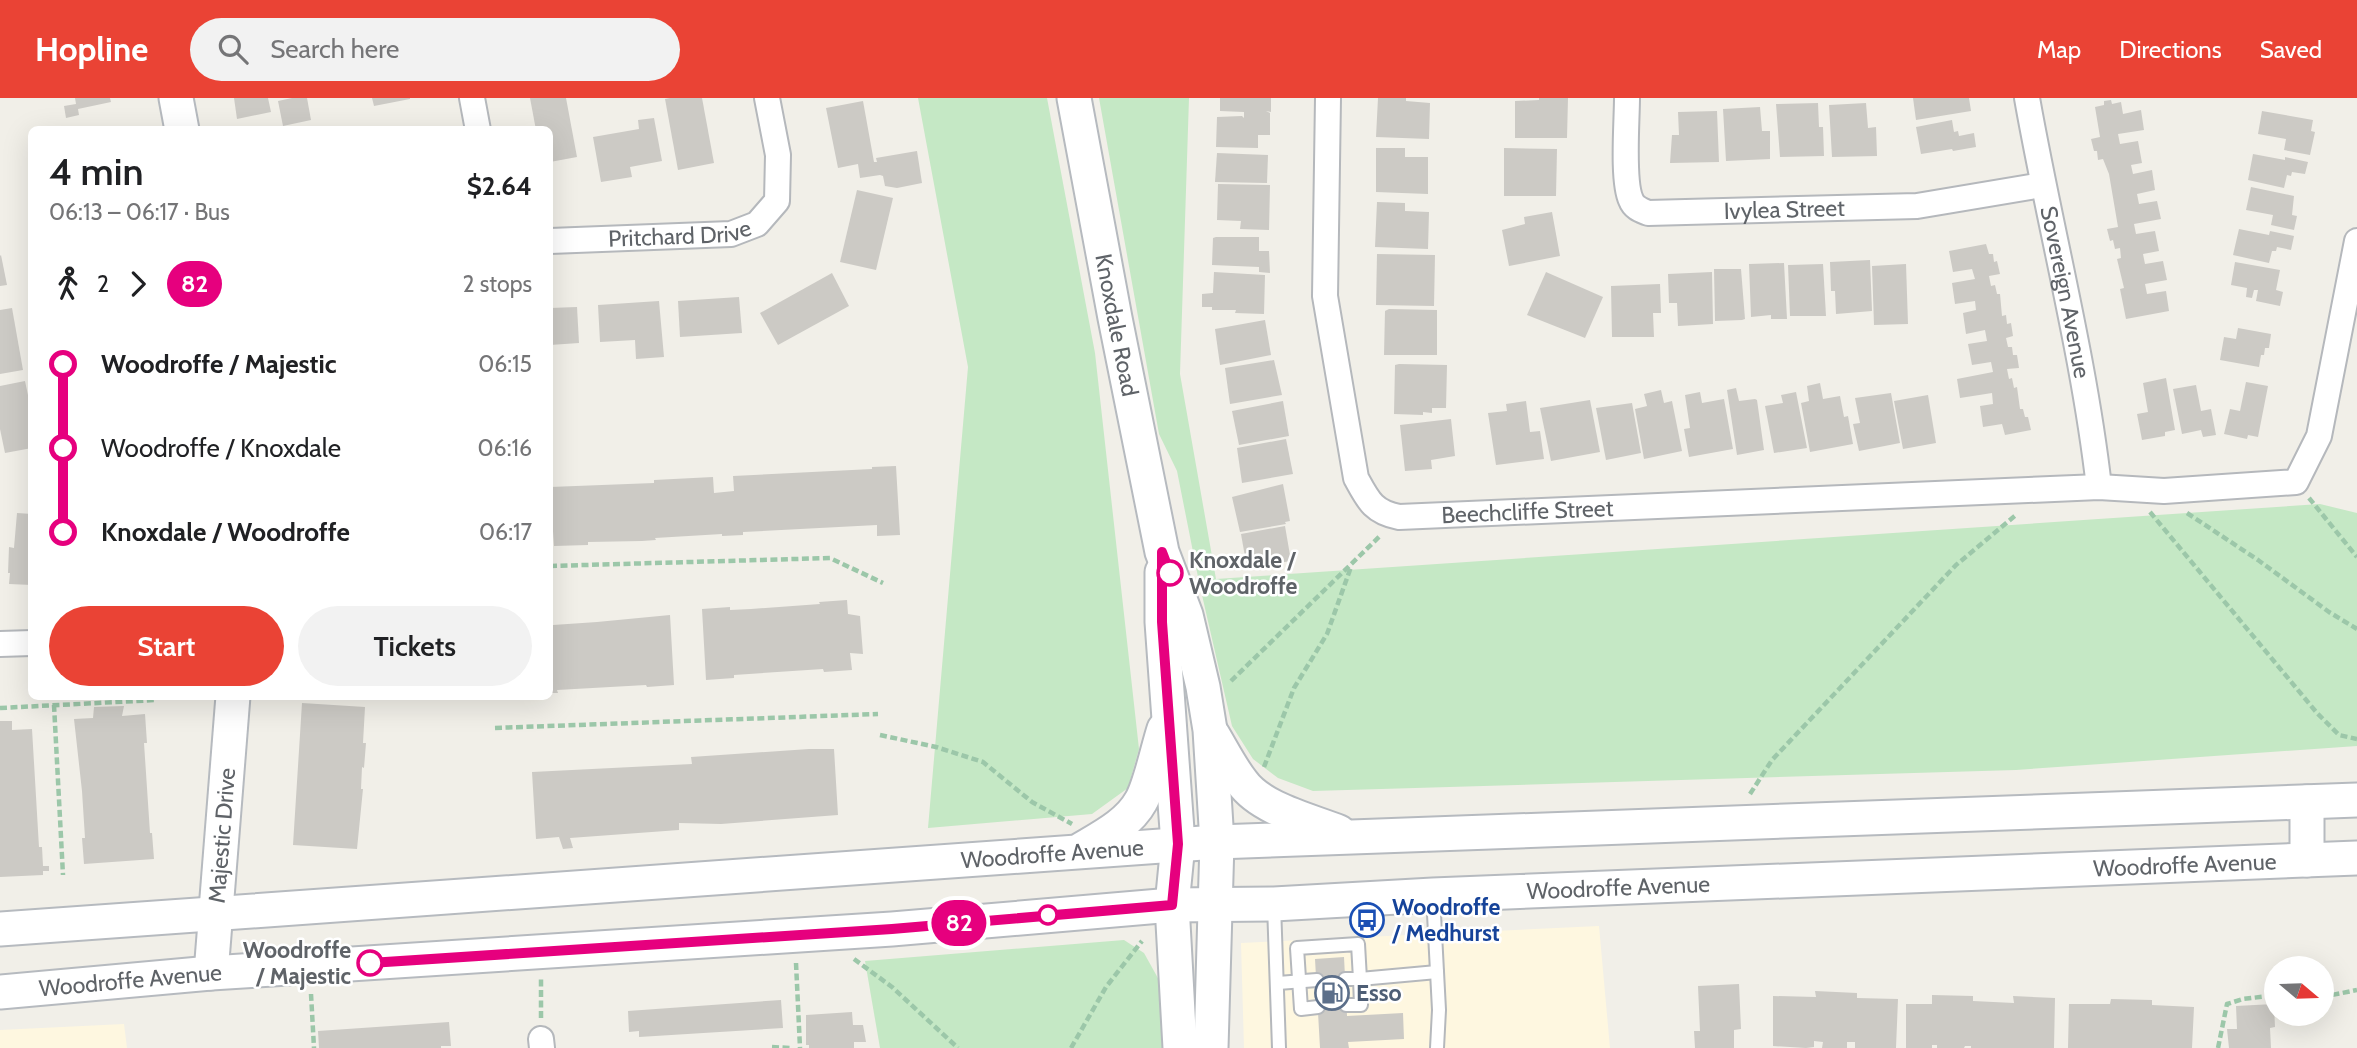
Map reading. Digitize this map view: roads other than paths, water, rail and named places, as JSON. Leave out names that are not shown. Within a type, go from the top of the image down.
[{"type":"main road","points":[[176,98],[181,126]]},
{"type":"main road","name":"Knoxdale Road","points":[[1074,98],[1162,552],[1186,615],[1210,730],[1217,842],[1211,1048]]},
{"type":"main road","name":"Knoxdale Road","points":[[1162,552],[1162,622],[1178,844],[1172,905],[1180,1048]]},
{"type":"main road","name":"Majestic Drive","points":[[211,973],[233,700]]},
{"type":"main road","points":[[1075,838],[1106,835],[1126,819],[1142,801],[1170,710]]},
{"type":"main road","points":[[1210,730],[1242,783],[1263,802],[1349,836]]},
{"type":"main road","name":"Woodroffe Avenue","points":[[0,929],[886,864],[1075,838],[1178,844],[2357,800]]},
{"type":"main road","points":[[2307,802],[2307,860]]},
{"type":"main road","name":"Woodroffe Avenue","points":[[0,992],[211,973],[892,929],[1172,905],[1275,904],[1433,895],[2357,858]]},
{"type":"street","points":[[472,98],[477,126]]},
{"type":"street","name":"Pritchard Drive","points":[[553,241],[731,234],[757,224],[777,201],[778,155],[767,98]]},
{"type":"street","name":"Beechcliffe Street","points":[[1328,98],[1325,296],[1356,478],[1370,503],[1384,514],[1399,517],[2099,487],[2164,491],[2296,482],[2319,436],[2357,241]]},
{"type":"street","name":"Ivylea Street","points":[[1627,98],[1626,167],[1630,198],[1636,208],[1648,213],[1917,205],[2042,185]]},
{"type":"street","name":"Sovereign Avenue","points":[[2027,98],[2042,185],[2090,415],[2099,487]]},
{"type":"street","points":[[0,644],[28,643]]},
{"type":"lane","points":[[1433,895],[1439,1010],[1437,1048]]},
{"type":"lane","points":[[1275,904],[1279,1048]]},
{"type":"lane","points":[[1318,1007],[1301,1009],[1297,948],[1358,944],[1361,1005],[1346,1005]]},
{"type":"lane","points":[[1345,979],[1437,972]]},
{"type":"lane","points":[[1278,983],[1317,980]]},
{"type":"place","name":"Knoxdale / Woodroffe","points":[[1170,573]]},
{"type":"place","name":"Woodroffe / Medhurst","points":[[1367,920]]},
{"type":"place","name":"Woodroffe / Majestic","points":[[370,963]]},
{"type":"place","name":"Esso","points":[[1332,993]]}]
